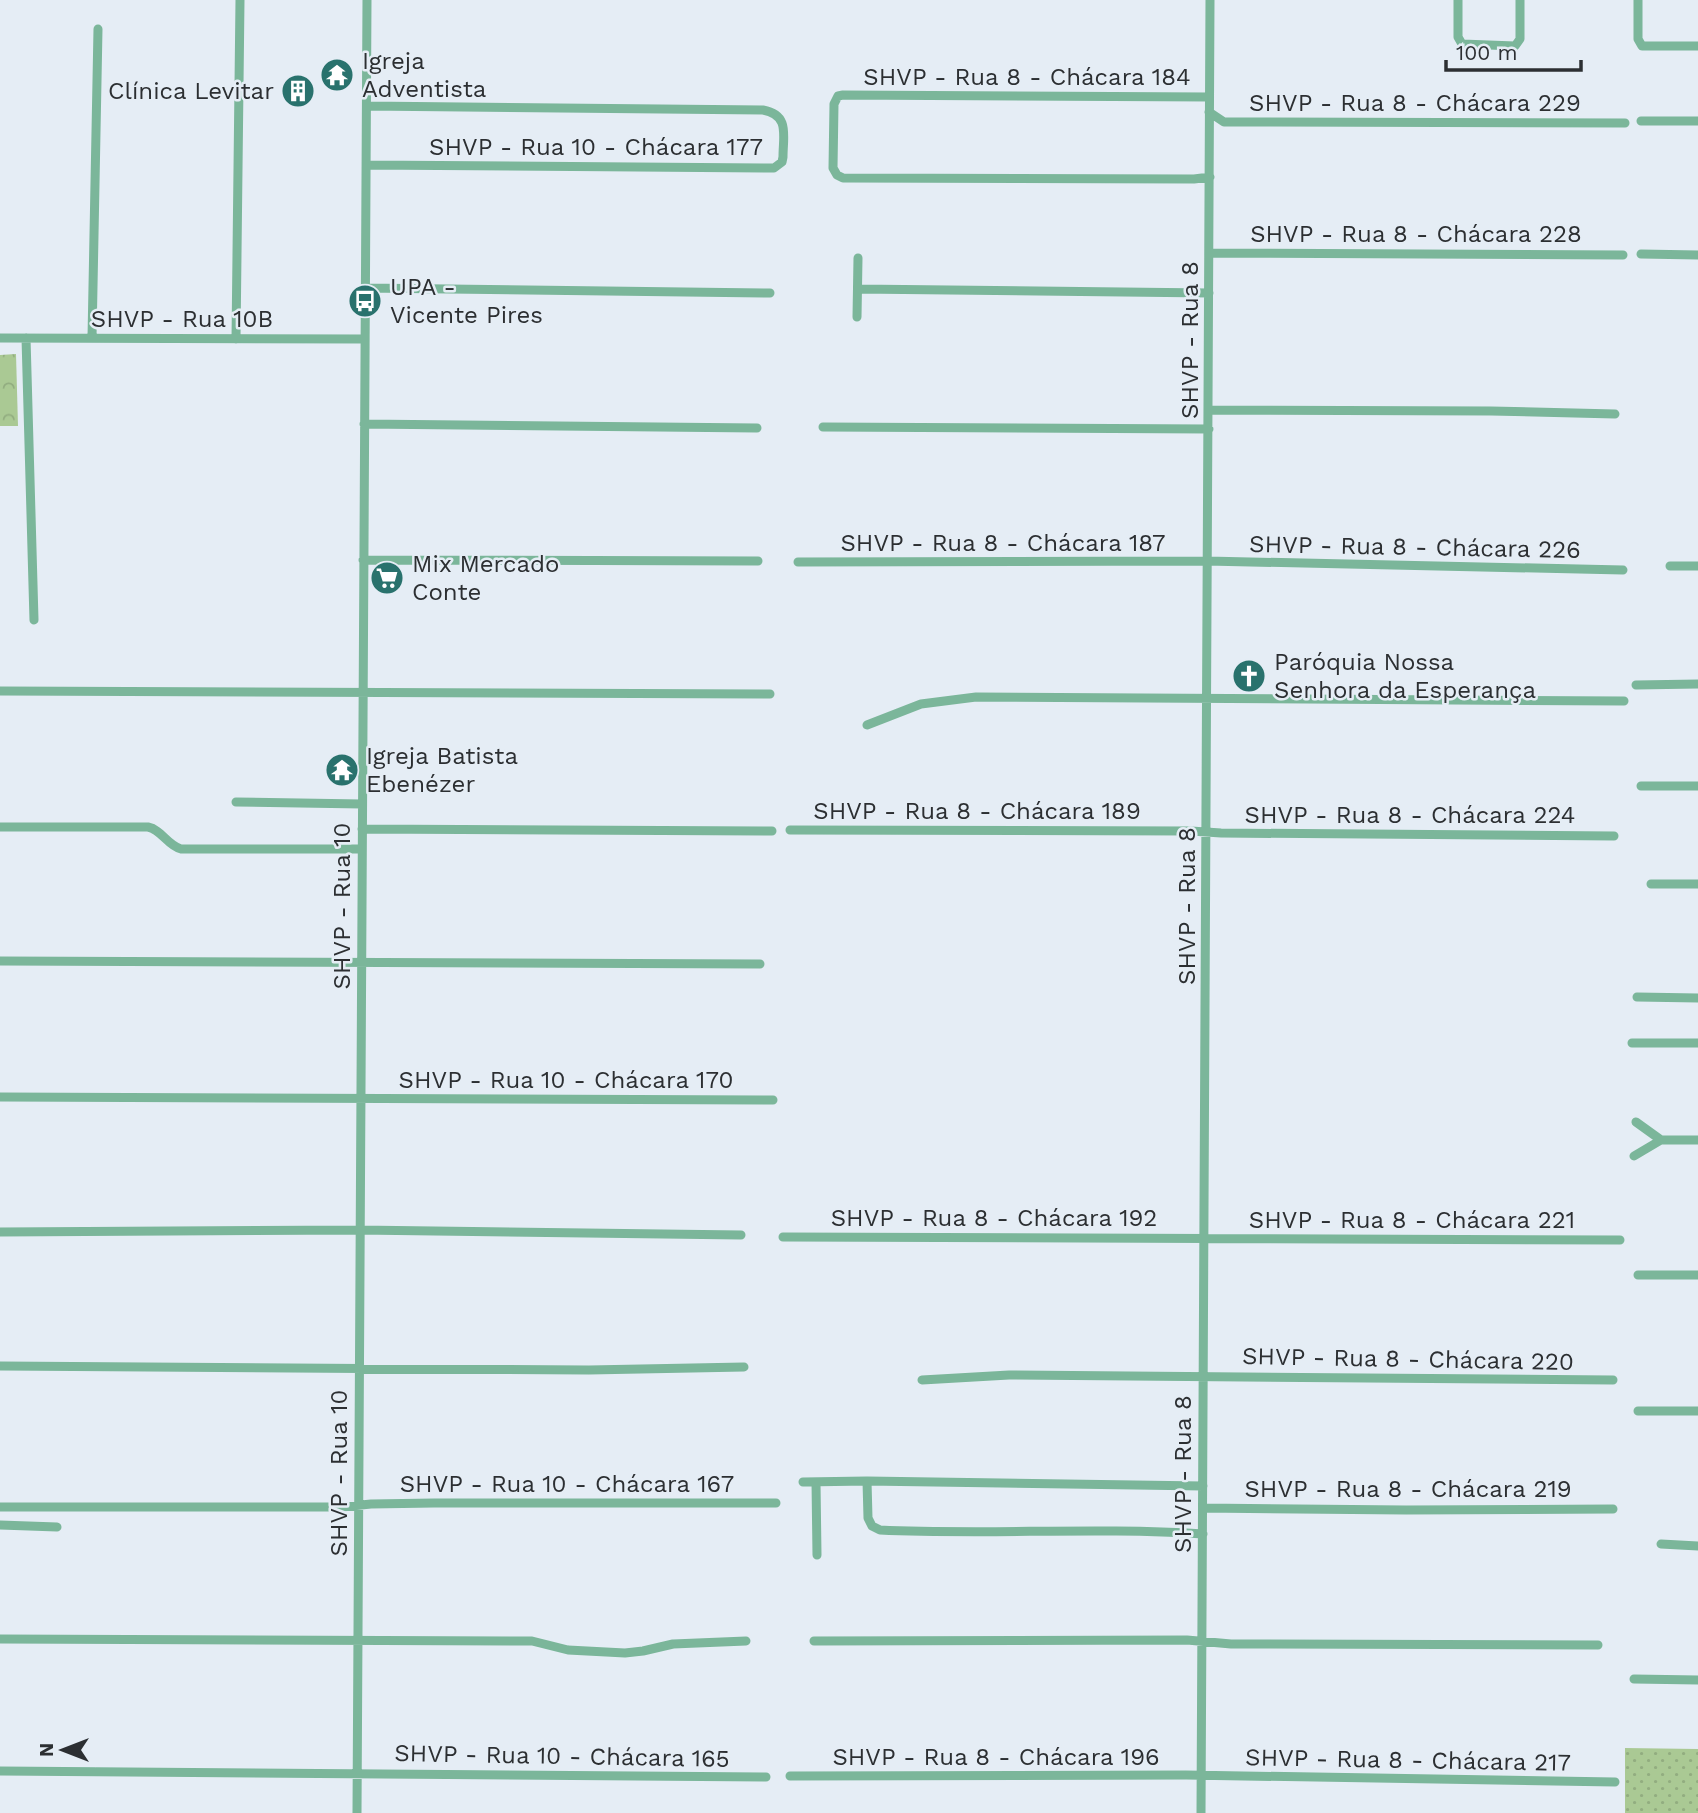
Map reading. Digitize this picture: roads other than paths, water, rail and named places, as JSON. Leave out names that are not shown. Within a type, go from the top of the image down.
[{"type":"street","points":[[236,339],[240,0]]},
{"type":"street","name":"SHVP - Rua 10","points":[[357,1813],[366,0]]},
{"type":"street","name":"SHVP - Rua 8","points":[[1201,1813],[1210,0]]},
{"type":"street","points":[[1458,0],[1458,37],[1462,44],[1506,46],[1515,46],[1520,39],[1520,0]]},
{"type":"street","points":[[1638,0],[1637,38],[1642,46],[1698,46]]},
{"type":"street","points":[[92,338],[98,29]]},
{"type":"street","name":"SHVP - Rua 8 - Chácara 184","points":[[1209,97],[843,95],[838,96],[834,104],[833,168],[837,176],[843,178],[1210,177]]},
{"type":"street","name":"SHVP - Rua 10 - Chácara 177","points":[[366,106],[763,110],[781,118],[783,157],[782,162],[774,168],[366,165]]},
{"type":"street","name":"SHVP - Rua 8 - Chácara 229","points":[[1209,112],[1222,122],[1237,123],[1625,123]]},
{"type":"street","points":[[1641,121],[1698,121]]},
{"type":"street","name":"SHVP - Rua 8 - Chácara 228","points":[[1210,253],[1623,255]]},
{"type":"street","points":[[1640,254],[1698,255]]},
{"type":"street","points":[[857,317],[858,258]]},
{"type":"street","points":[[365,288],[770,293]]},
{"type":"street","points":[[858,289],[1209,293]]},
{"type":"street","name":"SHVP - Rua 10B","points":[[0,338],[364,339]]},
{"type":"street","points":[[26,338],[34,620]]},
{"type":"street","points":[[1209,410],[1615,414]]},
{"type":"street","points":[[364,424],[757,428]]},
{"type":"street","points":[[823,427],[1209,429]]},
{"type":"street","points":[[363,560],[758,561]]},
{"type":"street","name":"SHVP - Rua 8 - Chácara 187","points":[[798,562],[1208,561]]},
{"type":"street","name":"SHVP - Rua 8 - Chácara 226","points":[[1208,561],[1623,570]]},
{"type":"street","points":[[1670,566],[1698,566]]},
{"type":"street","points":[[1636,685],[1698,684]]},
{"type":"street","points":[[0,691],[771,694]]},
{"type":"street","points":[[867,725],[921,704],[940,700],[1012,697],[1624,701]]},
{"type":"street","points":[[1641,786],[1698,786]]},
{"type":"street","points":[[236,802],[362,804]]},
{"type":"street","points":[[0,827],[148,827],[158,831],[172,846],[189,850],[362,849]]},
{"type":"street","points":[[362,829],[772,831]]},
{"type":"street","name":"SHVP - Rua 8 - Chácara 189","points":[[790,831],[1206,832]]},
{"type":"street","name":"SHVP - Rua 8 - Chácara 224","points":[[1206,832],[1614,836]]},
{"type":"street","points":[[1651,884],[1698,884]]},
{"type":"street","points":[[0,961],[760,964]]},
{"type":"street","points":[[1637,997],[1698,998]]},
{"type":"street","points":[[1632,1043],[1698,1043]]},
{"type":"street","name":"SHVP - Rua 10 - Chácara 170","points":[[0,1097],[773,1100]]},
{"type":"street","points":[[1636,1122],[1661,1140]]},
{"type":"street","points":[[1633,1156],[1661,1140],[1698,1140]]},
{"type":"street","points":[[0,1232],[359,1230],[741,1235]]},
{"type":"street","name":"SHVP - Rua 8 - Chácara 192","points":[[783,1237],[1204,1237]]},
{"type":"street","name":"SHVP - Rua 8 - Chácara 221","points":[[1204,1237],[1620,1240]]},
{"type":"street","points":[[1638,1275],[1698,1275]]},
{"type":"street","points":[[0,1366],[358,1369],[744,1367]]},
{"type":"street","name":"SHVP - Rua 8 - Chácara 220","points":[[922,1380],[1009,1375],[1614,1380]]},
{"type":"street","points":[[1638,1411],[1698,1411]]},
{"type":"street","points":[[867,1481],[868,1518],[872,1527],[880,1530],[1078,1529],[1203,1534]]},
{"type":"street","points":[[803,1482],[1203,1486]]},
{"type":"street","points":[[816,1482],[817,1555]]},
{"type":"street","name":"SHVP - Rua 10 - Chácara 167","points":[[0,1507],[776,1503]]},
{"type":"street","points":[[44,1527],[47,1507]]},
{"type":"street","name":"SHVP - Rua 8 - Chácara 219","points":[[1203,1507],[1614,1509]]},
{"type":"street","points":[[0,1525],[57,1527]]},
{"type":"street","points":[[1661,1544],[1698,1546]]},
{"type":"street","points":[[0,1639],[532,1641],[568,1650],[625,1653],[673,1644],[746,1641]]},
{"type":"street","points":[[814,1641],[1187,1640],[1203,1643],[1598,1645]]},
{"type":"street","points":[[1634,1679],[1698,1680]]},
{"type":"street","name":"SHVP - Rua 10 - Chácara 165","points":[[0,1771],[766,1777]]},
{"type":"street","name":"SHVP - Rua 8 - Chácara 196","points":[[790,1776],[1201,1776]]},
{"type":"street","name":"SHVP - Rua 8 - Chácara 217","points":[[1201,1776],[1615,1782]]},
{"type":"place","name":"Igreja Adventista","points":[[337,75]]},
{"type":"place","name":"Clínica Levitar","points":[[298,91]]},
{"type":"place","name":"UPA - Vicente Pires","points":[[365,301]]},
{"type":"place","name":"Mix Mercado Conte","points":[[387,578]]},
{"type":"place","name":"Paróquia Nossa Senhora da Esperança","points":[[1249,676]]},
{"type":"place","name":"Igreja Batista Ebenézer","points":[[342,770]]}]
